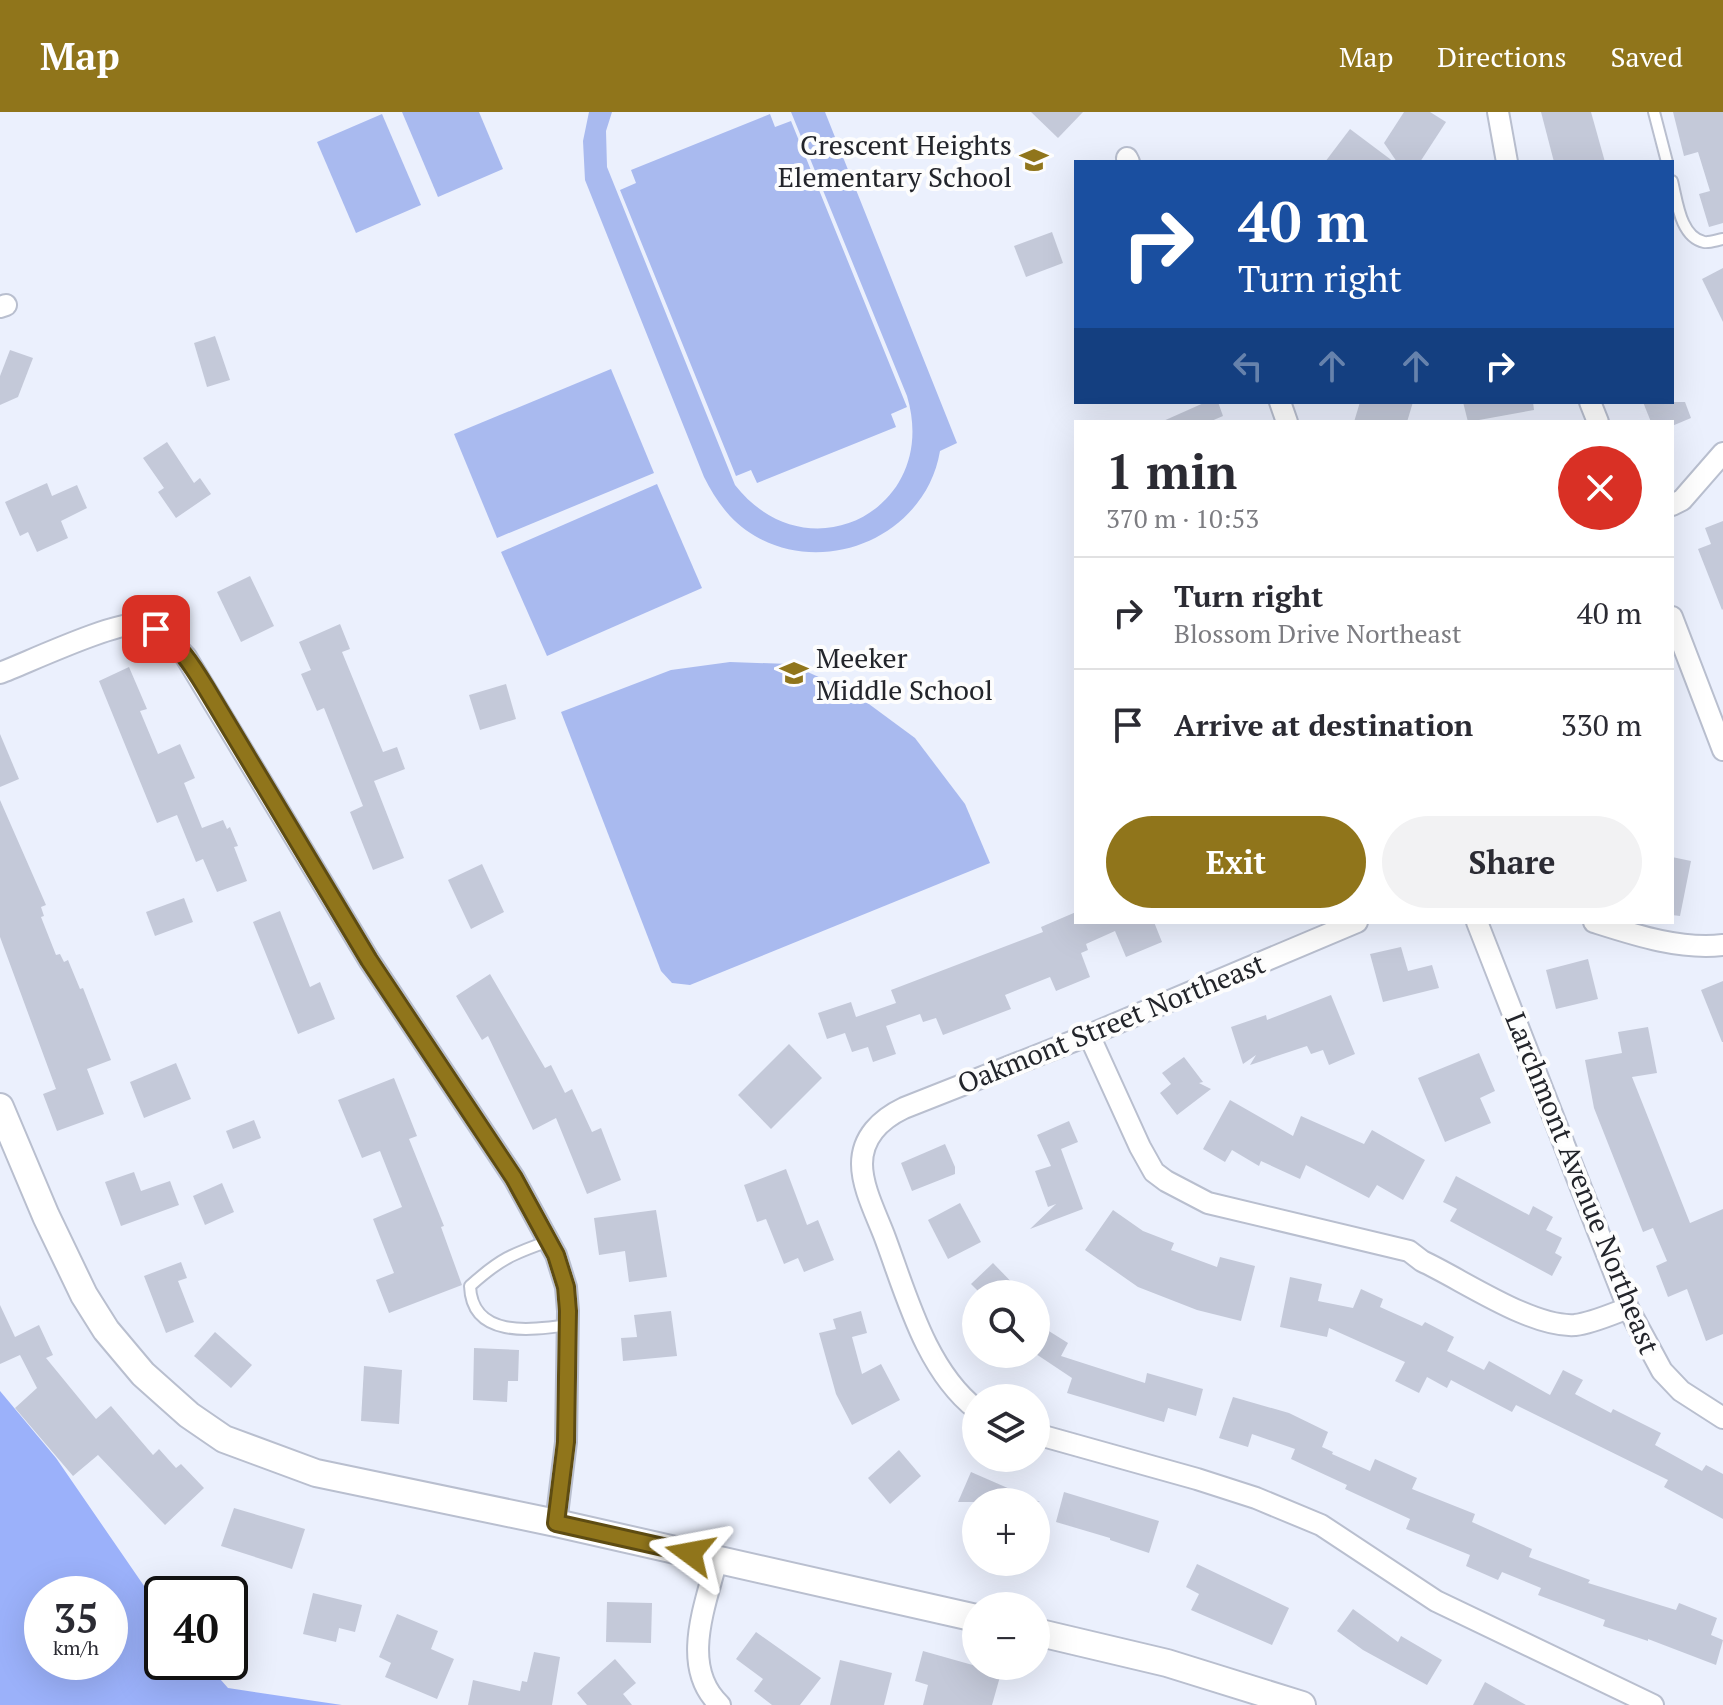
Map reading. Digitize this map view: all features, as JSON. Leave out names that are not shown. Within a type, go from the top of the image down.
[{"type":"street","points":[[1498,112],[1507,160]]},
{"type":"street","points":[[1674,504],[1682,500],[1723,453]]},
{"type":"street","points":[[1674,622],[1723,750]]},
{"type":"street","points":[[0,673],[122,627],[141,624],[156,629],[177,647],[200,677],[369,960],[514,1178],[549,1241],[564,1279],[568,1325],[566,1442],[556,1523]]},
{"type":"street","name":"Oakmont Street Northeast","points":[[962,1393],[941,1369],[910,1306],[863,1175],[862,1162],[871,1134],[888,1116],[904,1108],[1089,1035],[1352,924]]},
{"type":"street","name":"Larchmont Avenue Northeast","points":[[1478,924],[1628,1308],[1651,1355],[1681,1391],[1723,1418]]},
{"type":"street","points":[[1600,924],[1633,935],[1694,947],[1723,945]]},
{"type":"street","points":[[1089,1035],[1154,1172],[1186,1192],[1208,1203],[1409,1251],[1422,1261],[1546,1321],[1577,1325],[1628,1308]]},
{"type":"street","points":[[0,1107],[46,1216],[84,1295],[106,1330],[143,1374],[189,1415],[224,1439],[316,1473],[556,1523],[962,1615]]},
{"type":"street","points":[[1050,1438],[1197,1479],[1256,1498],[1321,1525],[1436,1601],[1653,1705]]},
{"type":"street","points":[[717,1559],[698,1638],[706,1685],[720,1705]]},
{"type":"street","points":[[1050,1635],[1167,1663],[1302,1705]]},
{"type":"lane","points":[[1654,112],[1666,160]]},
{"type":"lane","points":[[1674,188],[1683,222],[1692,236],[1705,242],[1723,239]]},
{"type":"lane","points":[[549,1241],[508,1256],[491,1268],[470,1286],[471,1297],[480,1314],[500,1327],[515,1330],[568,1325]]},
{"type":"shaded area","points":[[402,112],[479,112],[503,169],[438,197]]},
{"type":"shaded area","points":[[589,112],[612,112],[606,131],[607,167],[735,485],[765,513],[797,526],[830,528],[861,518],[887,498],[905,471],[912,436],[907,396],[791,112],[825,112],[957,443],[940,451],[931,480],[915,506],[894,526],[869,541],[841,550],[812,552],[783,548],[755,536],[731,518],[719,503],[704,477],[585,180],[583,141]]},
{"type":"shaded area","points":[[382,114],[421,205],[356,233],[317,142]]},
{"type":"shaded area","points":[[770,114],[775,127],[791,121],[907,407],[891,414],[896,427],[757,483],[751,470],[736,476],[620,190],[636,183],[631,170]]},
{"type":"shaded area","points":[[611,369],[654,473],[497,538],[454,434]]},
{"type":"shaded area","points":[[657,484],[702,588],[547,656],[501,552]]},
{"type":"shaded area","points":[[730,662],[790,664],[854,693],[915,738],[965,804],[990,863],[690,985],[672,983],[661,971],[561,712],[671,670]]},
{"type":"shaded area","points":[[0,1391],[56,1458],[144,1586],[144,1680],[221,1680],[228,1688],[342,1705],[0,1705]]},
{"type":"building","points":[[1031,112],[1083,112],[1058,138]]},
{"type":"building","points":[[1404,112],[1430,112],[1446,122],[1421,160],[1396,160],[1384,143]]},
{"type":"building","points":[[1541,112],[1591,112],[1604,160],[1553,160]]},
{"type":"building","points":[[1673,112],[1723,112],[1723,223],[1709,227],[1699,194],[1710,191],[1698,152],[1684,156]]},
{"type":"building","points":[[1350,129],[1391,160],[1327,160]]},
{"type":"building","points":[[1052,232],[1063,263],[1026,277],[1014,246]]},
{"type":"building","points":[[1723,268],[1723,322],[1702,279]]},
{"type":"building","points":[[215,336],[230,380],[207,387],[194,343]]},
{"type":"building","points":[[10,350],[33,358],[18,397],[0,405],[0,376]]},
{"type":"building","points":[[1685,402],[1691,418],[1674,425],[1674,420],[1650,420],[1644,404]]},
{"type":"building","points":[[1202,404],[1219,404],[1223,416],[1214,420],[1166,420]]},
{"type":"building","points":[[1359,404],[1412,404],[1408,420],[1355,420]]},
{"type":"building","points":[[1464,404],[1533,404],[1534,410],[1468,420]]},
{"type":"building","points":[[167,442],[194,483],[200,478],[211,494],[176,518],[158,492],[164,488],[143,458]]},
{"type":"building","points":[[47,483],[52,496],[77,485],[87,508],[61,521],[68,538],[37,552],[28,532],[20,536],[5,502]]},
{"type":"building","points":[[1723,521],[1722,610],[1698,549],[1711,544],[1705,528]]},
{"type":"building","points":[[250,576],[274,626],[241,642],[217,592]]},
{"type":"building","points":[[340,624],[350,649],[342,652],[383,752],[397,747],[405,769],[374,781],[404,858],[373,870],[350,812],[363,806],[324,708],[317,711],[301,674],[311,670],[299,642]]},
{"type":"building","points":[[129,667],[147,709],[140,711],[158,754],[180,744],[195,778],[184,783],[202,828],[223,820],[227,829],[230,827],[247,881],[217,892],[203,859],[196,862],[177,815],[157,823],[99,681]]},
{"type":"building","points":[[506,684],[516,719],[480,730],[469,695]]},
{"type":"building","points":[[0,734],[19,779],[0,787]]},
{"type":"building","points":[[0,800],[46,905],[41,907],[44,916],[41,917],[56,955],[60,954],[64,962],[68,960],[80,989],[83,988],[111,1060],[87,1069],[104,1114],[57,1131],[43,1094],[56,1089],[0,937]]},
{"type":"building","points":[[1674,857],[1691,861],[1680,916],[1674,915]]},
{"type":"building","points":[[482,864],[504,912],[471,929],[448,880]]},
{"type":"building","points":[[184,898],[193,922],[155,936],[146,912]]},
{"type":"building","points":[[280,911],[310,987],[320,982],[335,1019],[298,1034],[253,922]]},
{"type":"building","points":[[1074,913],[1074,924],[1155,924],[1162,942],[1126,957],[1115,931],[1086,944],[1088,950],[1081,953],[1090,977],[1056,991],[1050,977],[1005,995],[1011,1009],[943,1035],[936,1018],[923,1022],[920,1014],[886,1026],[896,1054],[873,1062],[868,1047],[852,1052],[845,1033],[827,1039],[818,1013],[851,1002],[856,1017],[896,1003],[891,990],[1043,932],[1041,927]]},
{"type":"building","points":[[1401,947],[1408,971],[1432,965],[1439,988],[1383,1002],[1370,954]]},
{"type":"building","points":[[1588,959],[1598,999],[1556,1009],[1546,970]]},
{"type":"building","points":[[490,974],[545,1068],[551,1065],[565,1093],[572,1089],[592,1132],[601,1128],[621,1180],[587,1194],[556,1118],[533,1130],[488,1036],[482,1040],[456,996]]},
{"type":"building","points":[[1723,981],[1723,1042],[1722,1042],[1701,990]]},
{"type":"building","points":[[1331,995],[1355,1054],[1329,1065],[1323,1050],[1311,1054],[1307,1046],[1250,1065],[1256,1055],[1243,1064],[1231,1027],[1266,1015],[1267,1020]]},
{"type":"building","points":[[1648,1027],[1657,1073],[1632,1077],[1690,1223],[1723,1209],[1723,1334],[1706,1341],[1687,1289],[1668,1297],[1656,1266],[1667,1261],[1653,1228],[1643,1232],[1594,1108],[1585,1060],[1622,1053],[1618,1032]]},
{"type":"building","points":[[789,1044],[822,1078],[771,1129],[738,1095]]},
{"type":"building","points":[[1479,1053],[1495,1091],[1480,1098],[1491,1123],[1445,1142],[1418,1078]]},
{"type":"building","points":[[1184,1057],[1203,1082],[1199,1083],[1211,1089],[1177,1115],[1160,1093],[1171,1084],[1162,1073]]},
{"type":"building","points":[[176,1063],[191,1099],[144,1118],[130,1082]]},
{"type":"building","points":[[394,1078],[417,1136],[409,1139],[444,1226],[441,1227],[462,1285],[389,1313],[376,1280],[394,1273],[373,1219],[402,1207],[380,1151],[362,1158],[338,1100]]},
{"type":"building","points":[[1230,1100],[1293,1136],[1301,1116],[1364,1144],[1372,1130],[1425,1160],[1403,1200],[1377,1185],[1369,1198],[1306,1165],[1300,1179],[1261,1161],[1259,1166],[1232,1150],[1225,1162],[1203,1149]]},
{"type":"building","points":[[254,1120],[261,1138],[233,1149],[226,1131]]},
{"type":"building","points":[[1069,1121],[1078,1142],[1061,1149],[1083,1209],[1030,1229],[1056,1204],[1048,1207],[1035,1171],[1051,1166],[1037,1135]]},
{"type":"building","points":[[945,1144],[955,1174],[912,1191],[901,1163]]},
{"type":"building","points":[[786,1169],[807,1225],[818,1220],[834,1260],[804,1272],[798,1258],[784,1264],[766,1219],[757,1222],[744,1185]]},
{"type":"building","points":[[134,1172],[141,1191],[170,1181],[179,1205],[121,1226],[105,1182]]},
{"type":"building","points":[[1456,1176],[1529,1215],[1533,1206],[1553,1217],[1546,1230],[1562,1238],[1555,1253],[1562,1257],[1552,1276],[1450,1221],[1457,1209],[1443,1202]]},
{"type":"building","points":[[222,1183],[234,1212],[205,1225],[193,1196]]},
{"type":"building","points":[[960,1203],[981,1242],[948,1259],[928,1220]]},
{"type":"building","points":[[656,1210],[667,1277],[629,1282],[625,1251],[599,1255],[594,1218]]},
{"type":"building","points":[[1113,1210],[1143,1231],[1174,1243],[1171,1250],[1217,1267],[1220,1257],[1255,1266],[1241,1321],[1197,1310],[1138,1287],[1085,1250]]},
{"type":"building","points":[[181,1262],[187,1278],[178,1281],[194,1322],[166,1333],[144,1276]]},
{"type":"building","points":[[993,1263],[1009,1280],[975,1280]]},
{"type":"building","points":[[1290,1277],[1322,1284],[1318,1301],[1353,1308],[1361,1289],[1383,1299],[1380,1307],[1422,1326],[1425,1322],[1454,1337],[1447,1351],[1484,1370],[1489,1361],[1550,1395],[1563,1370],[1583,1380],[1575,1394],[1611,1413],[1613,1409],[1661,1433],[1655,1445],[1702,1471],[1706,1465],[1723,1474],[1723,1519],[1664,1487],[1668,1480],[1516,1405],[1512,1412],[1451,1380],[1447,1388],[1427,1377],[1419,1393],[1395,1381],[1405,1362],[1329,1328],[1327,1337],[1280,1327]]},
{"type":"building","points":[[0,1305],[15,1337],[39,1325],[53,1355],[46,1358],[96,1419],[111,1406],[153,1455],[159,1449],[176,1468],[181,1464],[204,1488],[165,1525],[98,1455],[73,1476],[15,1408],[37,1388],[20,1355],[0,1364]]},
{"type":"building","points":[[671,1311],[677,1356],[623,1361],[621,1338],[637,1337],[634,1315]]},
{"type":"building","points":[[861,1311],[867,1333],[852,1337],[862,1374],[881,1364],[900,1400],[852,1425],[836,1394],[819,1333],[836,1329],[833,1319]]},
{"type":"building","points":[[215,1332],[252,1365],[231,1388],[194,1356]]},
{"type":"building","points":[[1050,1332],[1068,1343],[1061,1356],[1145,1383],[1147,1373],[1203,1389],[1196,1416],[1168,1408],[1164,1422],[1067,1393],[1072,1378],[1050,1363]]},
{"type":"building","points":[[474,1348],[519,1350],[518,1381],[508,1381],[507,1402],[473,1400]]},
{"type":"building","points":[[364,1366],[402,1370],[399,1424],[361,1421]]},
{"type":"building","points":[[1233,1397],[1289,1413],[1328,1432],[1322,1447],[1370,1471],[1375,1459],[1417,1478],[1412,1489],[1475,1514],[1472,1522],[1532,1549],[1529,1557],[1590,1580],[1588,1583],[1676,1610],[1679,1603],[1717,1618],[1711,1635],[1723,1640],[1716,1665],[1603,1626],[1605,1620],[1538,1595],[1541,1588],[1502,1572],[1498,1580],[1466,1566],[1470,1555],[1406,1529],[1410,1519],[1345,1489],[1347,1485],[1291,1459],[1295,1449],[1252,1434],[1248,1447],[1219,1438]]},
{"type":"building","points":[[899,1450],[921,1476],[890,1504],[868,1478]]},
{"type":"building","points":[[971,1472],[1008,1488],[964,1488]]},
{"type":"building","points":[[1064,1492],[1159,1521],[1149,1553],[1056,1522]]},
{"type":"building","points":[[234,1508],[305,1529],[292,1569],[221,1546]]},
{"type":"building","points":[[1197,1564],[1289,1608],[1272,1645],[1191,1610],[1199,1594],[1186,1587]]},
{"type":"building","points":[[313,1593],[362,1605],[355,1632],[339,1628],[336,1642],[303,1634]]},
{"type":"building","points":[[607,1602],[652,1603],[651,1643],[606,1642]]},
{"type":"building","points":[[1353,1609],[1398,1642],[1401,1636],[1442,1660],[1427,1685],[1363,1650],[1337,1631]]},
{"type":"building","points":[[397,1614],[438,1631],[431,1649],[454,1659],[437,1699],[385,1677],[391,1663],[379,1657]]},
{"type":"building","points":[[756,1632],[821,1678],[800,1705],[772,1705],[754,1691],[763,1679],[736,1659]]},
{"type":"building","points":[[923,1651],[962,1662],[962,1680],[999,1680],[992,1705],[923,1705],[928,1685],[915,1681]]},
{"type":"building","points":[[534,1652],[560,1657],[552,1705],[468,1705],[473,1680],[520,1691],[522,1681],[527,1682]]},
{"type":"building","points":[[615,1659],[636,1683],[623,1694],[632,1705],[587,1705],[577,1693]]},
{"type":"building","points":[[840,1660],[892,1673],[884,1705],[830,1705]]},
{"type":"building","points":[[1485,1682],[1526,1705],[1473,1705]]},
{"type":"place","name":"Crescent Heights Elementary School","points":[[1034,160]]},
{"type":"place","name":"Meeker Middle School","points":[[794,673]]},
{"type":"route","points":[[156,629],[186,657],[206,688],[369,960],[514,1178],[556,1255],[566,1287],[568,1311],[566,1442],[556,1523],[690,1553]]}]
